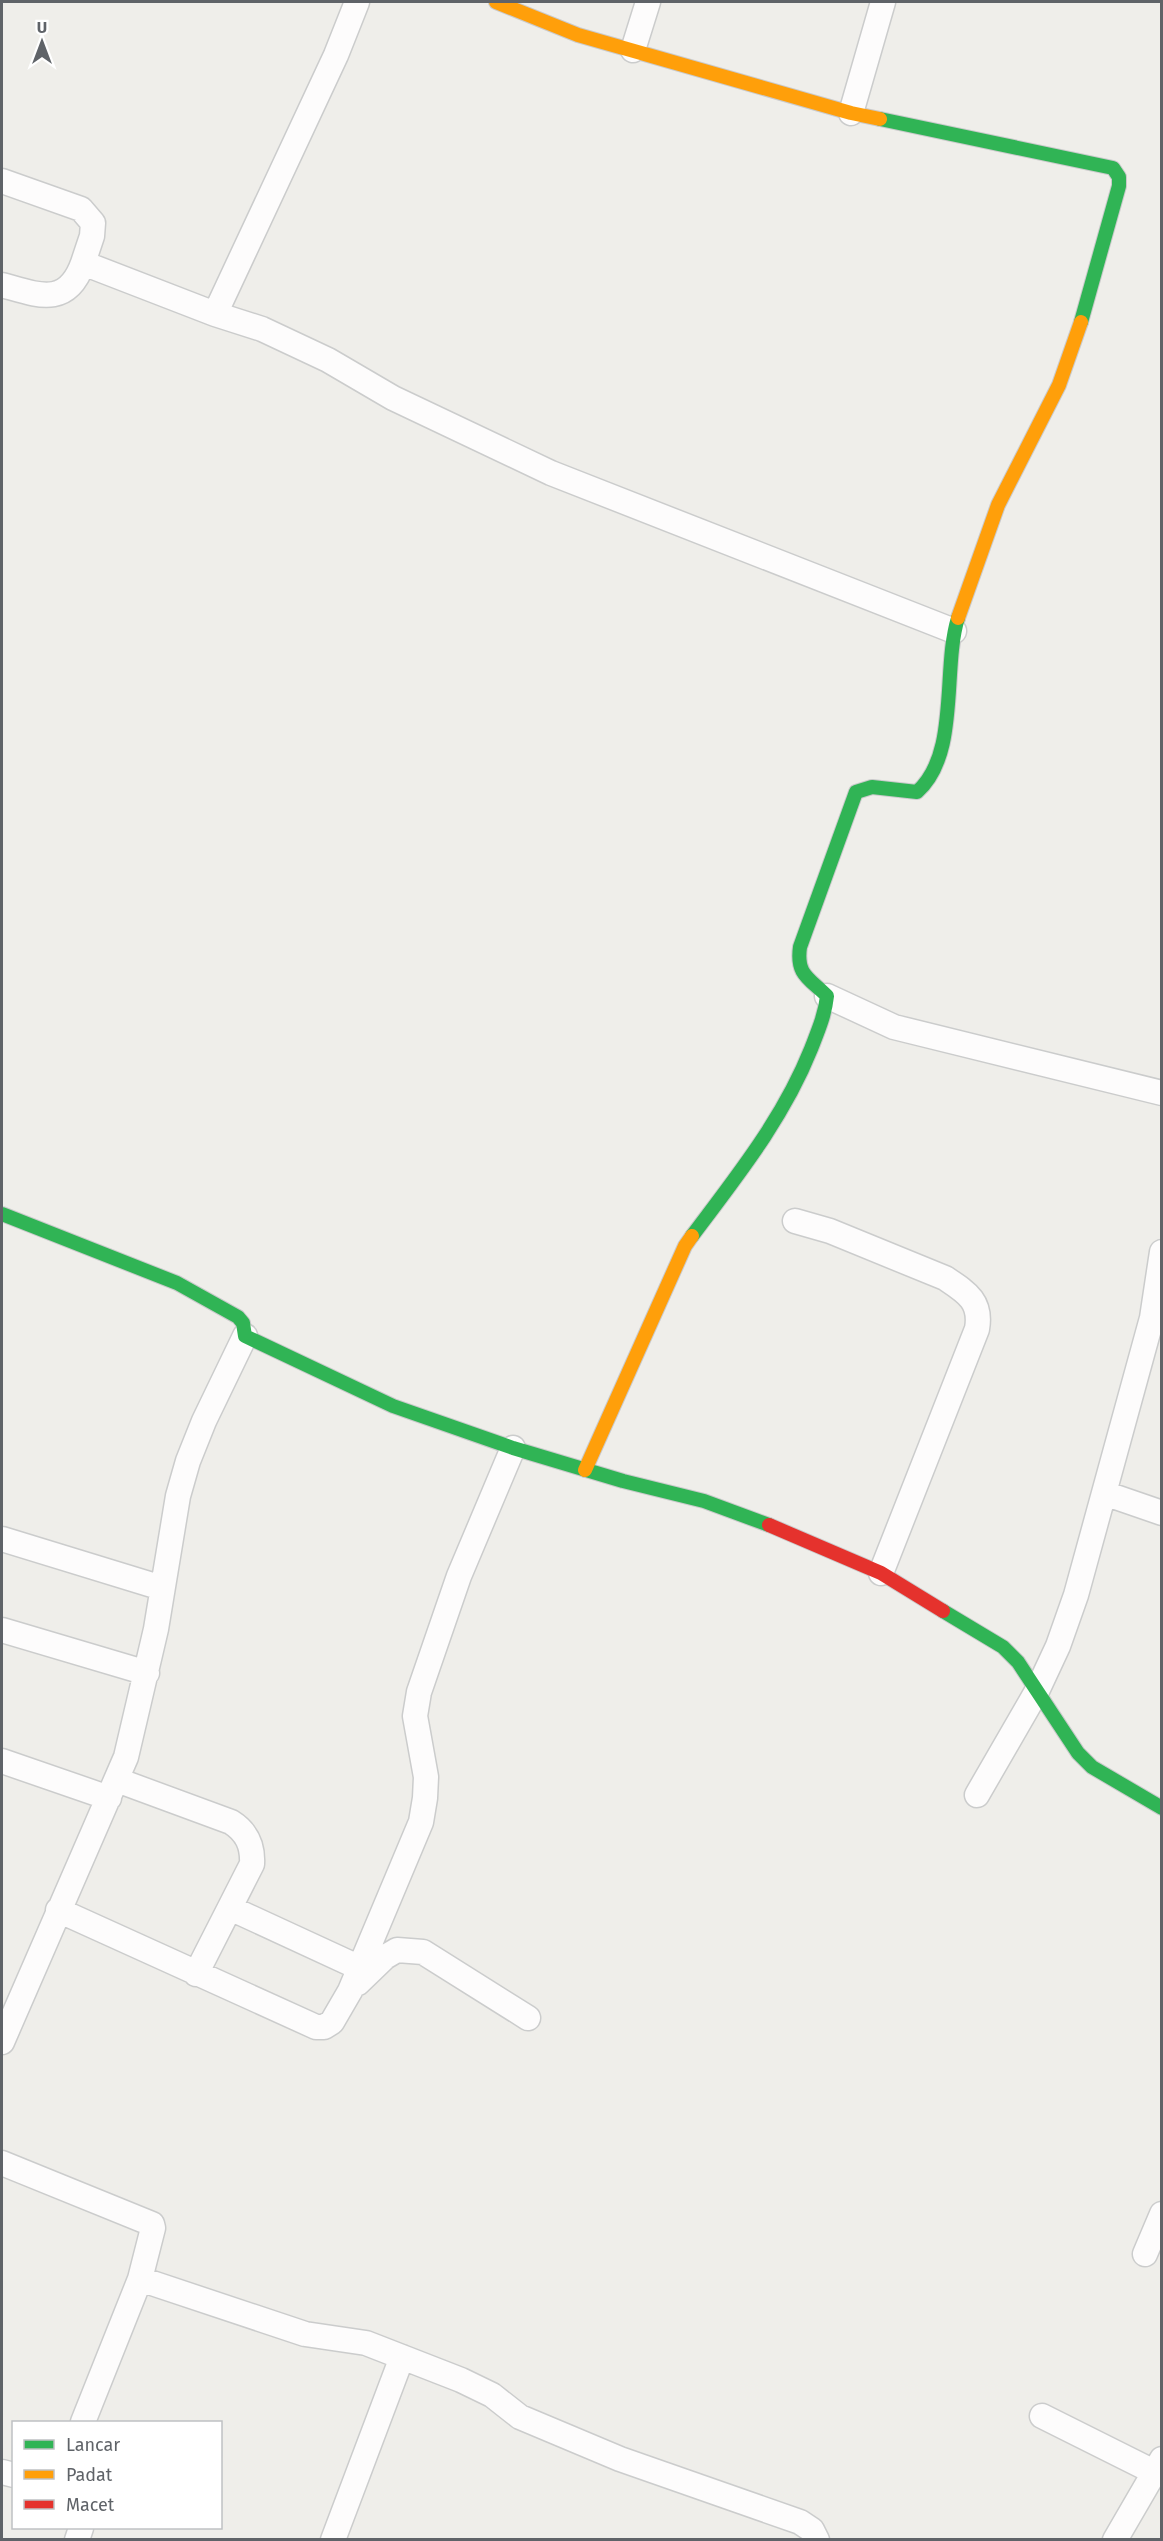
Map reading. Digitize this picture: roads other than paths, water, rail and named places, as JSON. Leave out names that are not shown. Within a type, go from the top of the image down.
[{"type":"street","points":[[216,314],[336,55],[357,2]]},
{"type":"street","points":[[496,2],[578,34],[851,113],[1113,168],[1119,177],[1119,186],[1081,323],[1066,368],[1053,399],[1005,491],[968,584],[954,631],[953,666],[939,753],[927,785],[917,792],[872,787],[856,792],[797,960],[800,972],[827,996],[894,1027],[1161,1093]]},
{"type":"street","points":[[633,50],[648,2]]},
{"type":"street","points":[[851,113],[883,2]]},
{"type":"street","points":[[2,181],[81,209],[93,223],[92,236],[79,275],[70,287],[60,294],[49,296],[31,294],[2,285]]},
{"type":"street","points":[[83,263],[216,314],[262,329],[328,360],[393,398],[551,473],[954,631]]},
{"type":"street","points":[[585,1470],[685,1246],[780,1114],[801,1074],[825,1014],[827,996]]},
{"type":"street","points":[[2,1214],[177,1283],[238,1317],[243,1323],[245,1336],[204,1421],[188,1461],[178,1496],[147,1672],[126,1756],[2,2042]]},
{"type":"street","points":[[795,1221],[830,1231],[945,1278],[961,1288],[978,1309],[977,1329],[881,1573]]},
{"type":"street","points":[[978,1795],[1037,1691],[1058,1646],[1076,1595],[1104,1493],[1157,1320],[1161,1252]]},
{"type":"street","points":[[245,1336],[384,1402],[513,1448],[585,1470],[704,1501],[755,1519],[881,1573],[1003,1647],[1018,1662],[1078,1753],[1092,1767],[1111,1780],[1161,1808]]},
{"type":"street","points":[[58,1910],[316,2027],[324,2027],[333,2022],[350,1991],[421,1822],[426,1798],[426,1777],[415,1716],[419,1692],[459,1576],[513,1448]]},
{"type":"street","points":[[1104,1493],[1161,1513]]},
{"type":"street","points":[[2,1539],[162,1588]]},
{"type":"street","points":[[2,1630],[147,1672]]},
{"type":"street","points":[[2,1761],[113,1789],[240,1828],[248,1838],[252,1852],[252,1864],[196,1974]]},
{"type":"street","points":[[230,1908],[360,1968]]},
{"type":"street","points":[[350,1991],[386,1957],[397,1950],[423,1952],[528,2018]]},
{"type":"street","points":[[2,2163],[152,2224],[153,2233],[140,2279],[83,2421]]},
{"type":"street","points":[[1145,2254],[1161,2214]]},
{"type":"street","points":[[140,2279],[305,2334],[366,2343],[461,2380],[492,2395],[520,2417],[551,2428],[620,2459],[800,2522],[812,2530],[817,2540]]},
{"type":"street","points":[[333,2540],[402,2357]]},
{"type":"street","points":[[1042,2416],[1158,2466],[1115,2540]]}]
